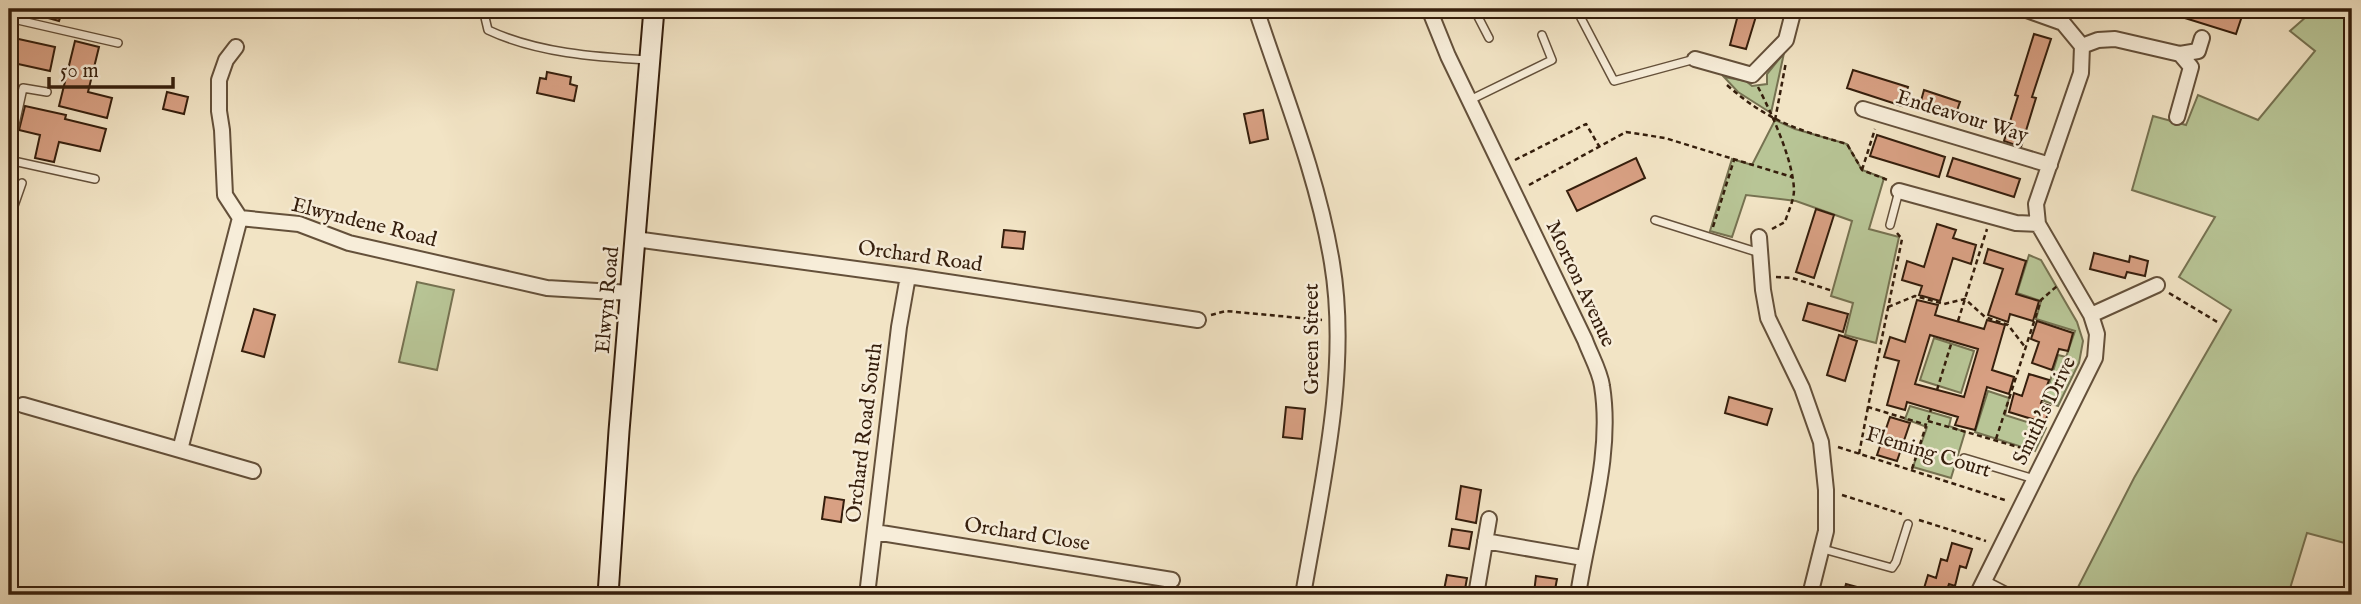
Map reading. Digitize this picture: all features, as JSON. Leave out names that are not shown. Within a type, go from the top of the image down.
[{"type":"street","name":"Elwyn Road","points":[[608,595],[654,9]]},
{"type":"street","name":"Green Street","points":[[1256,9],[1319,201],[1332,264],[1338,322],[1333,409],[1303,595]]},
{"type":"street","points":[[1695,59],[1752,75],[1786,40],[1794,9]]},
{"type":"street","points":[[1899,191],[2016,223],[2038,224],[2036,204],[2081,73],[2082,46],[2063,23],[2024,9]]},
{"type":"street","name":"Morton Avenue","points":[[1434,11],[1469,101],[1585,340],[1602,383],[1605,422],[1599,479],[1578,595]]},
{"type":"street","points":[[2082,46],[2098,40],[2115,39],[2180,54],[2198,51],[2202,38]]},
{"type":"street","points":[[180,450],[240,218],[225,195],[219,111],[219,80],[226,60],[236,47]]},
{"type":"street","points":[[2177,117],[2191,67],[2180,54]]},
{"type":"street","name":"Endeavour Way","points":[[1863,108],[2050,165]]},
{"type":"street","name":"Elwyndene Road","points":[[240,218],[299,224],[349,243],[547,288],[631,293]]},
{"type":"street","name":"Smith's Drive","points":[[1978,595],[2095,358],[2097,334],[2091,315],[2038,224]]},
{"type":"street","points":[[1759,237],[1768,318],[1802,388],[1821,442],[1826,490],[1826,531],[1810,595]]},
{"type":"street","name":"Orchard Road","points":[[635,239],[908,276],[1198,320]]},
{"type":"street","name":"Orchard Road South","points":[[867,595],[899,327],[908,276]]},
{"type":"street","points":[[2091,315],[2157,285]]},
{"type":"street","points":[[23,405],[253,471]]},
{"type":"street","points":[[1476,595],[1489,519]]},
{"type":"street","name":"Orchard Close","points":[[875,532],[1172,580]]},
{"type":"street","points":[[1485,541],[1583,558]]},
{"type":"lane","points":[[483,9],[488,30],[508,39],[604,58],[650,60]]},
{"type":"lane","points":[[1474,9],[1489,38]]},
{"type":"lane","points":[[9,18],[118,43]]},
{"type":"lane","points":[[1581,18],[1614,81],[1695,59]]},
{"type":"lane","points":[[1469,101],[1552,60],[1542,35]]},
{"type":"lane","points":[[9,152],[23,88],[47,92]]},
{"type":"lane","points":[[9,160],[95,180]]},
{"type":"lane","points":[[9,220],[22,183]]},
{"type":"lane","points":[[1890,225],[1899,191]]},
{"type":"lane","points":[[1655,220],[1760,253]]},
{"type":"lane","points":[[1964,458],[2035,480]]},
{"type":"lane","points":[[1823,549],[1892,568],[1908,524]]},
{"type":"lane","points":[[1985,580],[2014,595]]},
{"type":"path","points":[[1775,120],[1788,52],[1786,40]]},
{"type":"path","points":[[1752,75],[1775,120],[1794,193],[1785,222],[1759,237]]},
{"type":"path","points":[[1726,84],[1775,120],[1795,129],[1847,144],[1862,170],[1889,179],[1899,191]]},
{"type":"path","points":[[1862,170],[1880,114]]},
{"type":"path","points":[[1501,167],[1586,124],[1599,146]]},
{"type":"path","points":[[1513,193],[1626,132],[1665,138],[1792,177]]},
{"type":"path","points":[[1710,237],[1734,160]]},
{"type":"path","points":[[1958,321],[1991,216]]},
{"type":"path","points":[[1859,454],[1902,239],[1890,225]]},
{"type":"path","points":[[1996,439],[2041,300],[2067,276]]},
{"type":"path","points":[[1762,278],[1792,278],[1833,291]]},
{"type":"path","points":[[2157,285],[2220,323]]},
{"type":"path","points":[[1888,307],[1915,296],[1944,304],[1965,299]]},
{"type":"path","points":[[1965,299],[1985,317],[2008,325],[2025,347]]},
{"type":"path","points":[[1198,320],[1226,311],[1338,322]]},
{"type":"path","points":[[1937,390],[1952,341]]},
{"type":"path","points":[[1868,407],[1996,439],[2048,456]]},
{"type":"path","points":[[1912,469],[1931,410]]},
{"type":"path","name":"Fleming Court","points":[[1821,442],[2022,505]]},
{"type":"green space","points":[[2315,9],[2352,9],[2352,545],[2307,533],[2288,595],[2074,595],[2134,478],[2231,310],[2179,277],[2215,217],[2132,190],[2153,116],[2186,125],[2198,95],[2258,120],[2315,51],[2290,31]]},
{"type":"green space","points":[[1784,53],[1771,113],[1738,92],[1724,77],[1746,81],[1752,86],[1767,84],[1767,74]]},
{"type":"green space","points":[[1775,120],[1795,129],[1847,144],[1862,170],[1884,178],[1869,229],[1899,237],[1876,343],[1845,335],[1853,303],[1831,296],[1852,221],[1796,201],[1746,195],[1732,237],[1710,231],[1732,159],[1752,165]]},
{"type":"green space","points":[[2029,255],[2041,260],[2077,322],[2083,341],[2079,363],[2058,406],[2044,401],[2058,355],[2066,357],[2075,331],[2036,319],[2041,301],[2017,293]]},
{"type":"green space","points":[[417,282],[454,290],[437,370],[399,362]]},
{"type":"green space","points":[[1934,338],[1974,351],[1961,393],[1920,380]]},
{"type":"green space","points":[[1988,391],[2009,398],[2005,415],[2046,428],[2035,451],[1975,432]]},
{"type":"green space","points":[[1910,406],[1951,418],[1949,426],[1965,432],[1951,478],[1913,467],[1927,427],[1905,419]]},
{"type":"building","points":[[16,9],[63,9],[59,21]]},
{"type":"building","points":[[325,9],[360,9],[358,18]]},
{"type":"building","points":[[1735,9],[1753,9],[1753,12],[1757,13],[1746,49],[1730,45],[1739,11]]},
{"type":"building","points":[[2156,9],[2219,9],[2242,16],[2236,34]]},
{"type":"building","points":[[2034,34],[2051,39],[2032,97],[2036,98],[2021,147],[2004,141]]},
{"type":"building","points":[[14,38],[55,47],[50,71],[9,62],[9,41],[13,42]]},
{"type":"building","points":[[75,41],[99,47],[88,92],[112,98],[107,118],[59,106]]},
{"type":"building","points":[[1853,70],[1908,87],[1902,106],[1847,88]]},
{"type":"building","points":[[547,72],[571,77],[570,84],[577,86],[574,101],[537,93],[540,78],[546,79]]},
{"type":"building","points":[[1924,90],[1960,102],[1954,119],[1919,108]]},
{"type":"building","points":[[167,92],[188,97],[184,114],[163,109]]},
{"type":"building","points":[[25,106],[66,115],[65,119],[106,129],[100,151],[59,142],[54,162],[35,158],[40,135],[19,130]]},
{"type":"building","points":[[1263,110],[1268,139],[1250,143],[1244,114]]},
{"type":"building","points":[[1877,135],[1945,157],[1939,177],[1870,156]]},
{"type":"building","points":[[1636,158],[1645,178],[1577,211],[1567,191]]},
{"type":"building","points":[[1953,158],[2020,179],[2014,197],[1947,176]]},
{"type":"building","points":[[1816,209],[1834,215],[1814,278],[1796,272]]},
{"type":"building","points":[[1937,224],[1956,230],[1953,238],[1976,245],[1971,264],[1953,258],[1940,301],[1919,295],[1922,286],[1902,280],[1907,261],[1924,267]]},
{"type":"building","points":[[1004,230],[1025,232],[1023,249],[1002,247]]},
{"type":"building","points":[[1988,249],[2026,261],[2016,294],[2039,301],[2033,321],[2010,314],[2008,322],[1988,315],[2003,269],[1984,263]]},
{"type":"building","points":[[2094,253],[2129,262],[2130,256],[2148,261],[2145,276],[2127,272],[2125,278],[2090,269]]},
{"type":"building","points":[[1917,300],[1938,305],[1935,315],[1984,329],[1987,320],[2005,325],[1992,370],[2014,377],[2009,394],[1987,387],[1975,430],[1955,425],[1958,417],[1907,402],[1905,410],[1887,405],[1899,361],[1884,357],[1890,337],[1905,342]],"holes":[[[1930,335],[1978,349],[1964,397],[1915,384]]]},
{"type":"building","points":[[1808,303],[1848,314],[1843,332],[1803,320]]},
{"type":"building","points":[[254,309],[275,315],[264,357],[242,351]]},
{"type":"building","points":[[2037,321],[2073,333],[2068,351],[2059,349],[2052,370],[2032,363],[2039,342],[2031,339]]},
{"type":"building","points":[[1839,335],[1857,341],[1845,381],[1827,375]]},
{"type":"building","points":[[2029,374],[2049,380],[2041,403],[2050,406],[2045,423],[2009,412],[2014,393],[2022,396]]},
{"type":"building","points":[[1729,397],[1772,409],[1767,425],[1725,413]]},
{"type":"building","points":[[1286,407],[1305,409],[1302,439],[1283,437]]},
{"type":"building","points":[[1890,417],[1910,423],[1897,461],[1877,455]]},
{"type":"building","points":[[1461,486],[1481,490],[1476,523],[1456,519]]},
{"type":"building","points":[[825,497],[844,500],[841,522],[822,519]]},
{"type":"building","points":[[1452,529],[1472,532],[1469,549],[1449,546]]},
{"type":"building","points":[[1952,543],[1972,549],[1966,568],[1960,566],[1955,586],[1949,584],[1945,595],[1922,595],[1928,575],[1936,578],[1941,559],[1947,561]]},
{"type":"building","points":[[1447,575],[1467,578],[1464,595],[1443,595]]},
{"type":"building","points":[[1536,576],[1557,579],[1554,595],[1534,593]]},
{"type":"building","points":[[1846,584],[1886,595],[1843,595]]},
{"type":"building","points":[[634,587],[655,589],[654,595],[633,595]]}]
